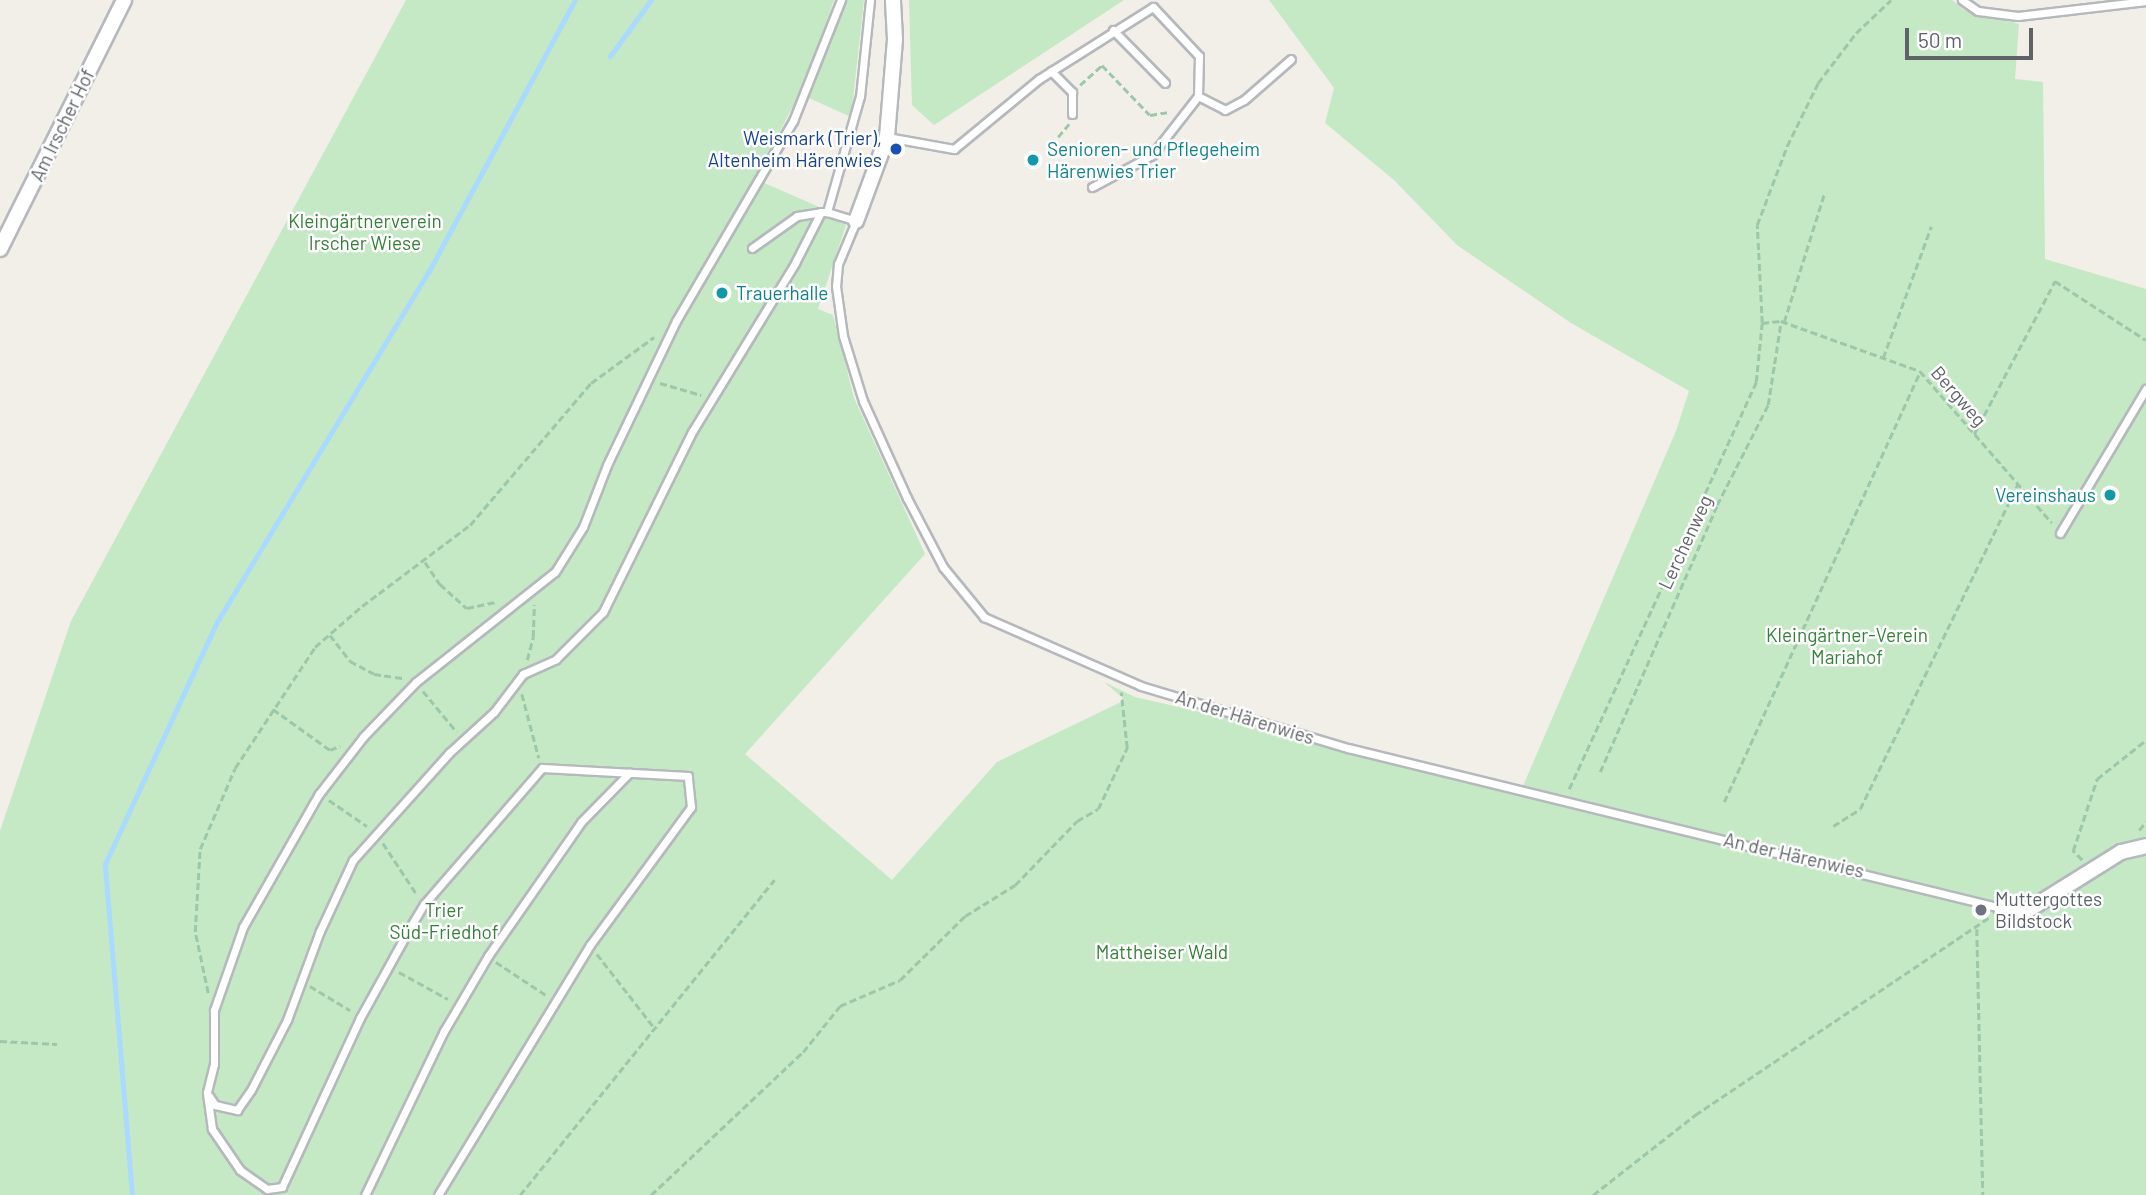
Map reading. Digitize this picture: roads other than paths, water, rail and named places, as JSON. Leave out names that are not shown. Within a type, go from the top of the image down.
[{"type":"street","name":"Am Irscher Hof","points":[[0,249],[124,0]]},
{"type":"street","name":"An der Härenwies","points":[[856,221],[887,137],[894,66],[893,0]]},
{"type":"street","name":"An der Härenwies","points":[[2001,908],[2025,912],[2121,852],[2146,846]]},
{"type":"lane","points":[[438,1195],[590,945],[691,807],[688,776],[542,768],[424,904],[387,965],[282,1187],[267,1189],[240,1170],[212,1129],[206,1092],[214,1064],[214,1010],[243,927],[319,794],[363,737],[416,682],[454,647],[530,596],[555,572],[583,527],[607,465],[676,321],[793,121],[841,0]]},
{"type":"lane","points":[[206,1092],[215,1105],[237,1110],[287,1020],[353,860],[449,753],[494,712],[523,674],[556,659],[603,612],[711,397],[824,212],[860,96],[870,0]]},
{"type":"lane","points":[[1962,0],[1978,11],[2018,16],[2146,1]]},
{"type":"lane","points":[[887,137],[954,149],[1051,71],[1153,7],[1199,56],[1198,96],[1152,155],[1092,187]]},
{"type":"lane","points":[[1113,30],[1165,83]]},
{"type":"lane","points":[[1198,96],[1225,110],[1244,100],[1291,59]]},
{"type":"lane","points":[[1051,71],[1072,92],[1072,114]]},
{"type":"lane","points":[[752,248],[797,216],[824,212],[856,221]]},
{"type":"lane","name":"An der Härenwies","points":[[856,221],[838,264],[836,286],[843,336],[863,401],[943,567],[984,617],[1116,675],[1348,748],[2001,908]]},
{"type":"lane","points":[[2060,533],[2146,389]]},
{"type":"lane","points":[[365,1195],[444,1031],[488,956],[581,822],[629,773]]},
{"type":"waterway","points":[[132,1195],[105,864],[217,622],[429,271],[575,0]]},
{"type":"waterway","points":[[610,56],[651,0]]},
{"type":"place","name":"Weismark (Trier), Altenheim Härenwies","points":[[896,149]]},
{"type":"place","name":"Senioren- und Pflegeheim Härenwies Trier","points":[[1033,160]]},
{"type":"place","name":"Trauerhalle","points":[[722,293]]},
{"type":"place","name":"Vereinshaus","points":[[2110,495]]},
{"type":"place","name":"Muttergottes Bildstock","points":[[1981,910]]},
{"type":"park label","name":"Kleingärtnerverein Irscher Wiese","points":[[365,232]]},
{"type":"park label","name":"Kleingärtner-Verein Mariahof","points":[[1847,646]]},
{"type":"park label","name":"Trier Süd-Friedhof","points":[[444,921]]},
{"type":"park label","name":"Mattheiser Wald","points":[[1162,952]]}]
